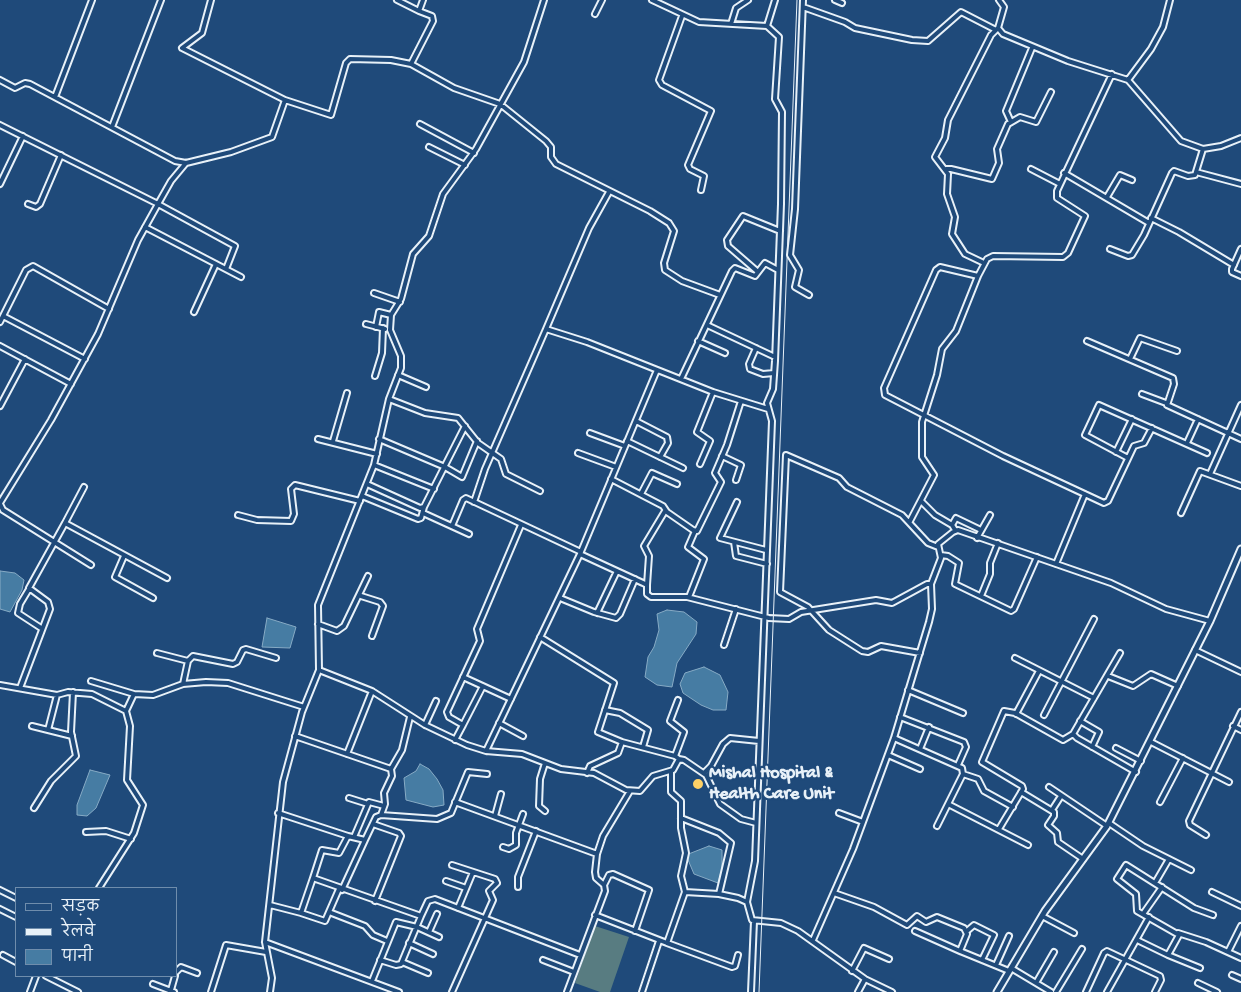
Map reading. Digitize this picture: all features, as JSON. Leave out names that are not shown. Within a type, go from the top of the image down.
[{"type":"street","points":[[55,97],[92,0]]},
{"type":"street","points":[[112,127],[161,0]]},
{"type":"street","points":[[211,0],[202,33],[182,48],[285,100],[331,114],[347,60],[353,58],[391,60],[411,64],[454,88],[500,104],[546,141],[551,147],[551,157],[556,164],[650,211],[673,226],[674,237],[664,263],[665,270],[682,281],[720,295]]},
{"type":"street","points":[[397,0],[434,18],[411,64]]},
{"type":"street","points":[[419,11],[423,0]]},
{"type":"street","points":[[270,992],[272,978],[265,942],[276,857],[278,813],[295,736],[304,706],[319,670],[318,604],[374,465],[389,399],[402,361],[390,330],[391,315],[400,302],[413,254],[428,238],[443,194],[474,153],[524,62],[544,1],[537,0]]},
{"type":"street","points":[[595,14],[602,0]]},
{"type":"street","points":[[652,0],[698,22],[767,26],[779,37],[775,99],[782,112],[780,231],[774,373],[768,409],[772,421],[766,550],[766,616],[754,866],[747,902],[750,918],[754,921],[781,923],[813,940],[830,956],[852,971],[892,992]]},
{"type":"street","points":[[731,24],[736,8],[748,0]]},
{"type":"street","points":[[767,26],[775,0]]},
{"type":"street","points":[[803,0],[795,209],[790,256],[799,270],[795,287],[809,295]]},
{"type":"street","points":[[835,0],[842,3]]},
{"type":"street","points":[[984,263],[965,254],[952,234],[955,216],[946,194],[949,182],[946,169],[935,160],[945,138],[948,120],[991,35],[997,29],[1004,7],[999,0]]},
{"type":"street","points":[[1128,80],[1144,60],[1163,27],[1170,0]]},
{"type":"street","points":[[803,7],[845,22],[854,28],[912,40],[928,41],[961,12],[1032,48],[1128,80],[1158,112],[1177,137],[1194,148],[1203,149],[1221,146],[1241,138]]},
{"type":"street","points":[[682,16],[659,80],[662,85],[712,111],[688,165],[690,169],[704,176],[701,190]]},
{"type":"street","points":[[1011,122],[1006,111],[1032,48]]},
{"type":"street","points":[[910,521],[934,475],[922,454],[924,415],[937,375],[942,349],[956,331],[984,263],[993,256],[1038,258],[1066,256],[1085,216],[1057,198],[1060,184],[1112,74]]},
{"type":"street","points":[[0,80],[16,88],[30,84],[175,160],[186,162],[231,152],[272,137],[285,100]]},
{"type":"street","points":[[946,169],[951,168],[992,179],[999,163],[997,149],[1011,122],[1020,116],[1036,122],[1051,92]]},
{"type":"street","points":[[0,124],[158,204],[235,246],[226,269]]},
{"type":"street","points":[[420,124],[474,153]]},
{"type":"street","points":[[0,184],[23,136]]},
{"type":"street","points":[[429,147],[464,165]]},
{"type":"street","points":[[1110,249],[1130,256],[1150,220],[1172,173],[1177,171],[1192,177],[1196,172],[1203,149]]},
{"type":"street","points":[[28,204],[36,207],[40,204],[61,155]]},
{"type":"street","points":[[91,565],[3,510],[0,503],[71,384],[110,309],[145,227],[171,181],[186,162]]},
{"type":"street","points":[[1031,169],[1060,184]]},
{"type":"street","points":[[1196,172],[1241,184]]},
{"type":"street","points":[[1064,174],[1150,220],[1179,232],[1234,264]]},
{"type":"street","points":[[1108,197],[1120,175],[1132,180]]},
{"type":"street","points":[[474,502],[493,452],[546,329],[590,228],[609,192]]},
{"type":"street","points":[[758,272],[728,246],[727,240],[743,216],[780,231]]},
{"type":"street","points":[[145,227],[241,277]]},
{"type":"street","points":[[1241,249],[1232,272],[1241,276]]},
{"type":"street","points":[[681,378],[733,269],[755,276],[765,263],[778,270]]},
{"type":"street","points":[[194,312],[216,264]]},
{"type":"street","points":[[0,322],[26,270],[33,266],[110,309]]},
{"type":"street","points":[[978,276],[940,268],[936,270],[884,388],[885,395],[1003,456],[1106,502],[1135,444],[1146,442],[1152,428]]},
{"type":"street","points":[[374,294],[400,302]]},
{"type":"street","points":[[376,326],[379,312],[391,315]]},
{"type":"street","points":[[3,316],[84,359]]},
{"type":"street","points":[[366,324],[390,330]]},
{"type":"street","points":[[707,325],[775,357]]},
{"type":"street","points":[[375,376],[382,353],[383,328]]},
{"type":"street","points":[[546,329],[587,342],[713,392],[768,409]]},
{"type":"street","points":[[1130,359],[1140,338],[1177,350]]},
{"type":"street","points":[[698,341],[726,353]]},
{"type":"street","points":[[1087,341],[1173,378],[1174,384],[1166,403]]},
{"type":"street","points":[[0,346],[71,384]]},
{"type":"street","points":[[756,348],[749,364],[750,369],[763,374],[774,373]]},
{"type":"street","points":[[0,406],[25,359]]},
{"type":"street","points":[[486,751],[560,598],[657,370]]},
{"type":"street","points":[[398,375],[426,387]]},
{"type":"street","points":[[700,464],[710,441],[697,432],[713,392]]},
{"type":"street","points":[[334,442],[347,394]]},
{"type":"street","points":[[1142,394],[1166,403],[1241,439]]},
{"type":"street","points":[[389,399],[430,414],[455,417],[477,441],[502,459],[506,474],[540,491]]},
{"type":"street","points":[[689,598],[704,559],[688,547],[722,482],[721,478],[715,475],[741,401]]},
{"type":"street","points":[[1128,458],[1085,435],[1097,407],[1102,405],[1207,453]]},
{"type":"street","points":[[1210,474],[1241,405]]},
{"type":"street","points":[[1116,452],[1132,419]]},
{"type":"street","points":[[1187,443],[1198,419]]},
{"type":"street","points":[[636,420],[667,437],[668,443],[660,457]]},
{"type":"street","points":[[238,515],[257,520],[291,521],[294,514],[291,489],[295,484],[361,498],[418,519],[422,518],[424,507],[465,426]]},
{"type":"street","points":[[590,433],[625,446]]},
{"type":"street","points":[[318,439],[377,454]]},
{"type":"street","points":[[380,439],[445,467],[460,476],[463,476],[477,441]]},
{"type":"street","points":[[627,441],[683,468]]},
{"type":"street","points":[[578,453],[616,467]]},
{"type":"street","points":[[920,653],[881,646],[868,652],[862,651],[830,630],[812,610],[781,594],[786,455],[839,478],[847,486],[902,515],[910,521],[928,543],[938,547]]},
{"type":"street","points":[[722,456],[741,465],[736,480]]},
{"type":"street","points":[[374,465],[434,489]]},
{"type":"street","points":[[641,494],[652,473],[677,484]]},
{"type":"street","points":[[1181,513],[1199,473],[1210,474],[1241,486]]},
{"type":"street","points":[[611,479],[663,506],[665,510],[695,531]]},
{"type":"street","points":[[367,484],[420,508],[424,507]]},
{"type":"street","points":[[42,628],[18,613],[20,604],[84,487]]},
{"type":"street","points":[[1056,564],[1085,494]]},
{"type":"street","points":[[452,526],[464,498],[647,585]]},
{"type":"street","points":[[921,501],[935,514],[952,525],[955,530],[1116,584],[1166,609],[1210,621]]},
{"type":"street","points":[[737,502],[720,537],[766,550]]},
{"type":"street","points":[[665,510],[644,546],[649,556],[647,594],[651,597],[689,598],[766,616],[789,618],[798,612],[876,600],[892,603],[927,584],[931,584]]},
{"type":"street","points":[[423,513],[469,534]]},
{"type":"street","points":[[977,538],[990,515]]},
{"type":"street","points":[[952,525],[956,518],[981,530]]},
{"type":"street","points":[[65,523],[167,578]]},
{"type":"street","points":[[463,725],[450,717],[447,712],[480,641],[477,629],[521,525]]},
{"type":"street","points":[[938,547],[955,530]]},
{"type":"street","points":[[734,542],[736,556],[767,564]]},
{"type":"street","points":[[981,596],[990,574],[990,563],[998,543]]},
{"type":"street","points":[[813,940],[863,822],[894,738],[932,609],[931,584],[940,555],[938,547]]},
{"type":"street","points":[[997,992],[1042,916],[1108,825],[1210,621],[1241,549]]},
{"type":"street","points":[[940,555],[948,556],[959,563],[956,584],[1012,610],[1037,557]]},
{"type":"street","points":[[124,556],[115,577],[153,598]]},
{"type":"street","points":[[597,613],[617,571]]},
{"type":"street","points":[[318,624],[339,631],[346,624],[361,596],[368,576]]},
{"type":"street","points":[[560,598],[597,613],[618,617],[635,579]]},
{"type":"street","points":[[20,688],[49,605],[29,590]]},
{"type":"street","points":[[361,596],[380,602],[383,606],[372,636]]},
{"type":"street","points":[[724,645],[736,609]]},
{"type":"street","points":[[1044,715],[1094,619]]},
{"type":"street","points":[[540,637],[614,682],[598,732],[622,742],[684,760],[704,773],[720,804],[742,819],[756,822]]},
{"type":"street","points":[[183,684],[188,661],[193,656],[233,664],[237,662],[243,650],[246,649],[276,658]]},
{"type":"street","points":[[1195,650],[1241,672]]},
{"type":"street","points":[[999,829],[1022,792],[1022,786],[982,762],[1004,711],[1016,714],[1063,740],[1073,734],[1108,676],[1120,652]]},
{"type":"street","points":[[157,653],[188,661]]},
{"type":"street","points":[[1015,658],[1039,672],[1094,698]]},
{"type":"street","points":[[319,670],[372,691],[425,726],[455,740],[486,751],[522,754],[561,769],[599,775],[630,791],[640,791],[653,776],[671,771]]},
{"type":"street","points":[[1016,714],[1039,672]]},
{"type":"street","points":[[1108,676],[1133,686],[1151,674],[1178,686]]},
{"type":"street","points":[[463,677],[511,699]]},
{"type":"street","points":[[91,681],[134,694],[153,696],[183,684],[228,683],[304,706]]},
{"type":"street","points":[[0,685],[57,695],[73,692],[92,694],[126,711]]},
{"type":"street","points":[[455,740],[483,686]]},
{"type":"street","points":[[908,690],[963,713]]},
{"type":"street","points":[[347,754],[372,691]]},
{"type":"street","points":[[34,808],[51,781],[74,758],[76,753],[72,736],[73,692]]},
{"type":"street","points":[[100,887],[131,838],[143,805],[128,780],[130,726],[126,711],[134,694]]},
{"type":"street","points":[[48,730],[57,695]]},
{"type":"street","points":[[675,756],[684,732],[670,721],[678,700]]},
{"type":"street","points":[[425,726],[436,702]]},
{"type":"street","points":[[605,710],[620,713],[648,730],[643,747]]},
{"type":"street","points":[[1206,835],[1189,823],[1241,712]]},
{"type":"street","points":[[381,815],[384,806],[384,793],[392,776],[391,769],[402,750],[410,717]]},
{"type":"street","points":[[900,717],[929,727],[966,744],[958,765]]},
{"type":"street","points":[[1080,720],[1099,732],[1092,747]]},
{"type":"street","points":[[499,723],[524,736]]},
{"type":"street","points":[[32,726],[72,736]]},
{"type":"street","points":[[1234,726],[1241,730]]},
{"type":"street","points":[[920,749],[929,727]]},
{"type":"street","points":[[1073,734],[1136,772]]},
{"type":"street","points":[[295,736],[391,769]]},
{"type":"street","points":[[704,773],[711,766],[723,744],[730,738],[759,741]]},
{"type":"street","points":[[894,738],[962,768],[963,774],[937,826]]},
{"type":"street","points":[[587,773],[590,766],[618,754],[622,742]]},
{"type":"street","points":[[1151,742],[1229,782]]},
{"type":"street","points":[[1116,748],[1141,761]]},
{"type":"street","points":[[888,755],[920,769]]},
{"type":"street","points":[[1160,802],[1183,758]]},
{"type":"street","points":[[667,942],[685,892],[681,876],[685,850],[680,799],[670,790],[671,771],[679,759]]},
{"type":"street","points":[[545,763],[540,779],[540,806],[545,811]]},
{"type":"street","points":[[270,905],[325,921],[376,817],[381,815],[437,819],[451,813],[468,772],[487,774]]},
{"type":"street","points":[[963,774],[978,779],[984,791],[1013,807]]},
{"type":"street","points":[[1049,787],[1143,846],[1191,870]]},
{"type":"street","points":[[604,885],[596,878],[594,872],[597,854],[603,836],[630,791]]},
{"type":"street","points":[[1022,792],[1052,810],[1054,816],[1048,825],[1057,833],[1058,842],[1083,859]]},
{"type":"street","points":[[494,816],[501,794]]},
{"type":"street","points":[[1052,810],[1061,796]]},
{"type":"street","points":[[349,798],[368,804]]},
{"type":"street","points":[[354,837],[368,804],[371,801],[384,806]]},
{"type":"street","points":[[456,802],[597,854]]},
{"type":"street","points":[[948,804],[1028,845]]},
{"type":"street","points":[[278,813],[366,840]]},
{"type":"street","points":[[840,813],[863,822]]},
{"type":"street","points":[[503,847],[509,849],[516,845],[523,814]]},
{"type":"street","points":[[681,818],[719,834],[731,843],[719,894]]},
{"type":"street","points":[[373,824],[399,833],[401,836],[375,901]]},
{"type":"street","points":[[86,832],[106,831],[131,838]]},
{"type":"street","points":[[518,887],[518,877],[536,832]]},
{"type":"street","points":[[301,913],[322,850],[339,853],[348,836]]},
{"type":"street","points":[[1156,883],[1169,859]]},
{"type":"street","points":[[452,865],[497,881],[497,885],[489,891],[493,900],[452,992]]},
{"type":"street","points":[[1213,915],[1194,908],[1126,865],[1117,877],[1118,881],[1136,894],[1137,909],[1143,914],[1178,933],[1241,958]]},
{"type":"street","points":[[458,908],[473,872]]},
{"type":"street","points":[[567,992],[605,891],[604,885],[609,875],[613,874],[649,890],[635,931]]},
{"type":"street","points":[[313,878],[421,916]]},
{"type":"street","points":[[446,881],[466,888]]},
{"type":"street","points":[[1143,914],[1162,887]]},
{"type":"street","points":[[0,890],[15,898]]},
{"type":"street","points":[[685,892],[719,894],[747,902]]},
{"type":"street","points":[[1212,892],[1241,906]]},
{"type":"street","points":[[834,893],[881,910],[907,925],[917,916],[926,922],[937,917],[967,931]]},
{"type":"street","points":[[380,960],[398,966],[402,962],[428,901],[433,898],[580,955]]},
{"type":"street","points":[[0,909],[15,916]]},
{"type":"street","points":[[329,912],[365,926],[373,935],[387,941]]},
{"type":"street","points":[[429,932],[437,914]]},
{"type":"street","points":[[596,915],[659,941],[667,942],[732,967],[735,966],[738,955]]},
{"type":"street","points":[[1042,916],[1074,933]]},
{"type":"street","points":[[1107,992],[1149,917]]},
{"type":"street","points":[[751,992],[754,921]]},
{"type":"street","points":[[372,981],[396,922],[417,927],[440,937]]},
{"type":"street","points":[[960,951],[967,931],[974,925],[994,935],[982,960]]},
{"type":"street","points":[[1228,952],[1241,926]]},
{"type":"street","points":[[915,931],[982,960],[1010,969],[1051,992]]},
{"type":"street","points":[[1168,954],[1178,933]]},
{"type":"street","points":[[996,965],[1009,936]]},
{"type":"street","points":[[1137,940],[1200,968]]},
{"type":"street","points":[[642,992],[659,941]]},
{"type":"street","points":[[265,942],[399,992]]},
{"type":"street","points":[[409,943],[432,954]]},
{"type":"street","points":[[211,992],[226,945],[266,952]]},
{"type":"street","points":[[852,971],[864,948],[889,959]]},
{"type":"street","points":[[1056,992],[1082,949]]},
{"type":"street","points":[[1086,992],[1106,951],[1160,976],[1161,980],[1155,992]]},
{"type":"street","points":[[1036,982],[1054,952]]},
{"type":"street","points":[[3,955],[15,961]]},
{"type":"street","points":[[542,960],[574,972]]},
{"type":"street","points":[[402,962],[428,973]]},
{"type":"street","points":[[178,970],[181,967],[197,973]]},
{"type":"street","points":[[1232,975],[1241,979]]},
{"type":"street","points":[[30,992],[36,977]]},
{"type":"street","points":[[48,977],[78,992]]},
{"type":"street","points":[[57,982],[61,977]]},
{"type":"street","points":[[153,984],[172,991],[175,977]]},
{"type":"street","points":[[858,992],[865,979]]},
{"type":"street","points":[[1198,983],[1217,992]]},
{"type":"street","points":[[1038,992],[1041,986]]},
{"type":"green space","points":[[595,926],[629,937],[610,992],[600,992],[575,983]]},
{"type":"water","points":[[0,571],[15,573],[24,580],[22,590],[10,612],[0,609]]},
{"type":"water","points":[[667,610],[684,612],[697,622],[696,634],[677,663],[672,687],[657,685],[645,677],[648,657],[654,647],[659,630],[657,614]]},
{"type":"water","points":[[267,618],[296,627],[290,648],[262,647]]},
{"type":"water","points":[[704,667],[720,675],[728,692],[726,710],[713,710],[701,705],[683,693],[680,684],[685,673]]},
{"type":"water","points":[[420,764],[429,769],[437,779],[443,790],[444,805],[433,807],[406,800],[404,778],[416,771]]},
{"type":"water","points":[[90,770],[110,775],[96,808],[87,816],[77,815],[77,805]]},
{"type":"water","points":[[709,846],[722,850],[722,868],[718,883],[694,874],[686,855]]},
{"type":"railway","points":[[759,992],[797,0]]},
{"type":"place","name":"Mishal Hospital & Health Care Unit","points":[[698,784]]}]
